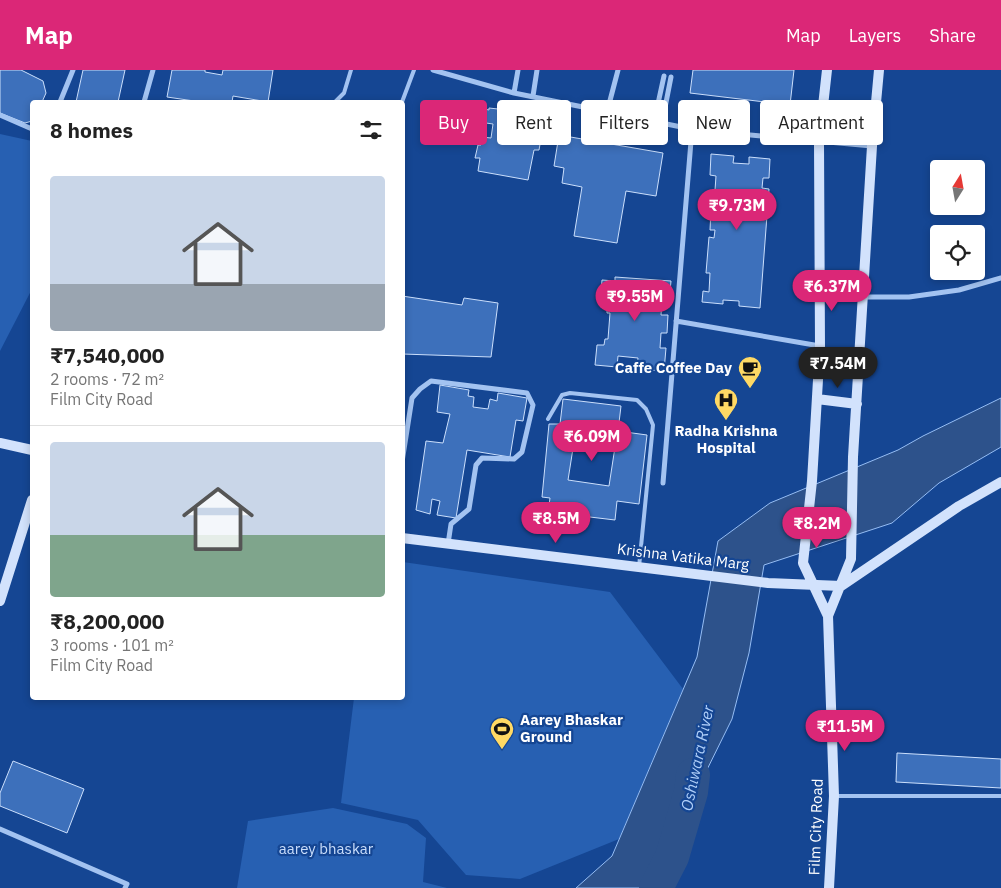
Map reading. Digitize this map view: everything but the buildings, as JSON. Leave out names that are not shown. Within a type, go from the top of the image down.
[{"type":"street","points":[[61,100],[73,70]]},
{"type":"street","points":[[145,100],[153,70]]},
{"type":"street","points":[[435,70],[514,92],[581,106]]},
{"type":"street","points":[[514,92],[518,70]]},
{"type":"street","points":[[533,96],[538,70]]},
{"type":"street","points":[[610,100],[618,70]]},
{"type":"street","name":"Film City Road","points":[[824,100],[827,70]]},
{"type":"street","name":"Film City Road","points":[[828,616],[851,559],[853,457],[872,146],[879,70]]},
{"type":"street","points":[[659,100],[664,76]]},
{"type":"street","points":[[666,100],[671,77]]},
{"type":"street","points":[[0,115],[30,128]]},
{"type":"street","points":[[662,484],[691,145]]},
{"type":"street","name":"Film City Road","points":[[819,145],[820,346],[812,481],[803,563],[828,616],[834,796],[829,888]]},
{"type":"street","points":[[859,145],[872,146]]},
{"type":"street","points":[[864,297],[909,297],[959,290],[1001,278]]},
{"type":"street","points":[[676,321],[820,346]]},
{"type":"street","points":[[405,443],[412,398],[420,389],[431,382],[527,393],[530,397],[533,405],[522,452],[514,459],[482,458],[476,465],[469,509],[451,524],[448,544]]},
{"type":"street","points":[[817,399],[857,404]]},
{"type":"street","points":[[0,443],[30,450]]},
{"type":"street","points":[[841,586],[959,506],[1001,482]]},
{"type":"street","points":[[0,602],[30,506]]},
{"type":"street","name":"Krishna Vatika Marg","points":[[405,538],[768,584],[841,586]]},
{"type":"street","points":[[0,829],[127,884],[125,888]]},
{"type":"lane","points":[[337,100],[344,93],[351,70]]},
{"type":"lane","points":[[403,100],[414,70]]},
{"type":"lane","points":[[548,418],[562,395],[570,393],[637,400],[646,409],[653,425],[639,567]]},
{"type":"lane","points":[[834,796],[1001,796]]},
{"type":"green space","points":[[0,134],[30,141],[30,293],[0,351]]},
{"type":"green space","name":"Aarey Bhaskar Ground","points":[[405,562],[610,592],[683,689],[619,839],[520,879],[466,875],[418,820],[341,803],[354,700],[405,700]]},
{"type":"green space","name":"aarey bhaskar","points":[[333,808],[407,824],[426,838],[423,882],[447,888],[237,888],[248,821]]},
{"type":"water","points":[[1001,398],[1001,447],[939,483],[892,523],[764,565],[749,653],[732,719],[651,883],[647,888],[576,888],[612,856],[697,657],[718,541],[770,503],[898,450]]},
{"type":"waterway","name":"Oshiwara River","points":[[656,888],[672,857],[691,792],[693,775]]},
{"type":"place","name":"Caffe Coffee Day","points":[[750,389]]},
{"type":"place","name":"Radha Krishna Hospital","points":[[726,421]]},
{"type":"place","name":"Aarey Bhaskar Ground","points":[[502,750]]}]
